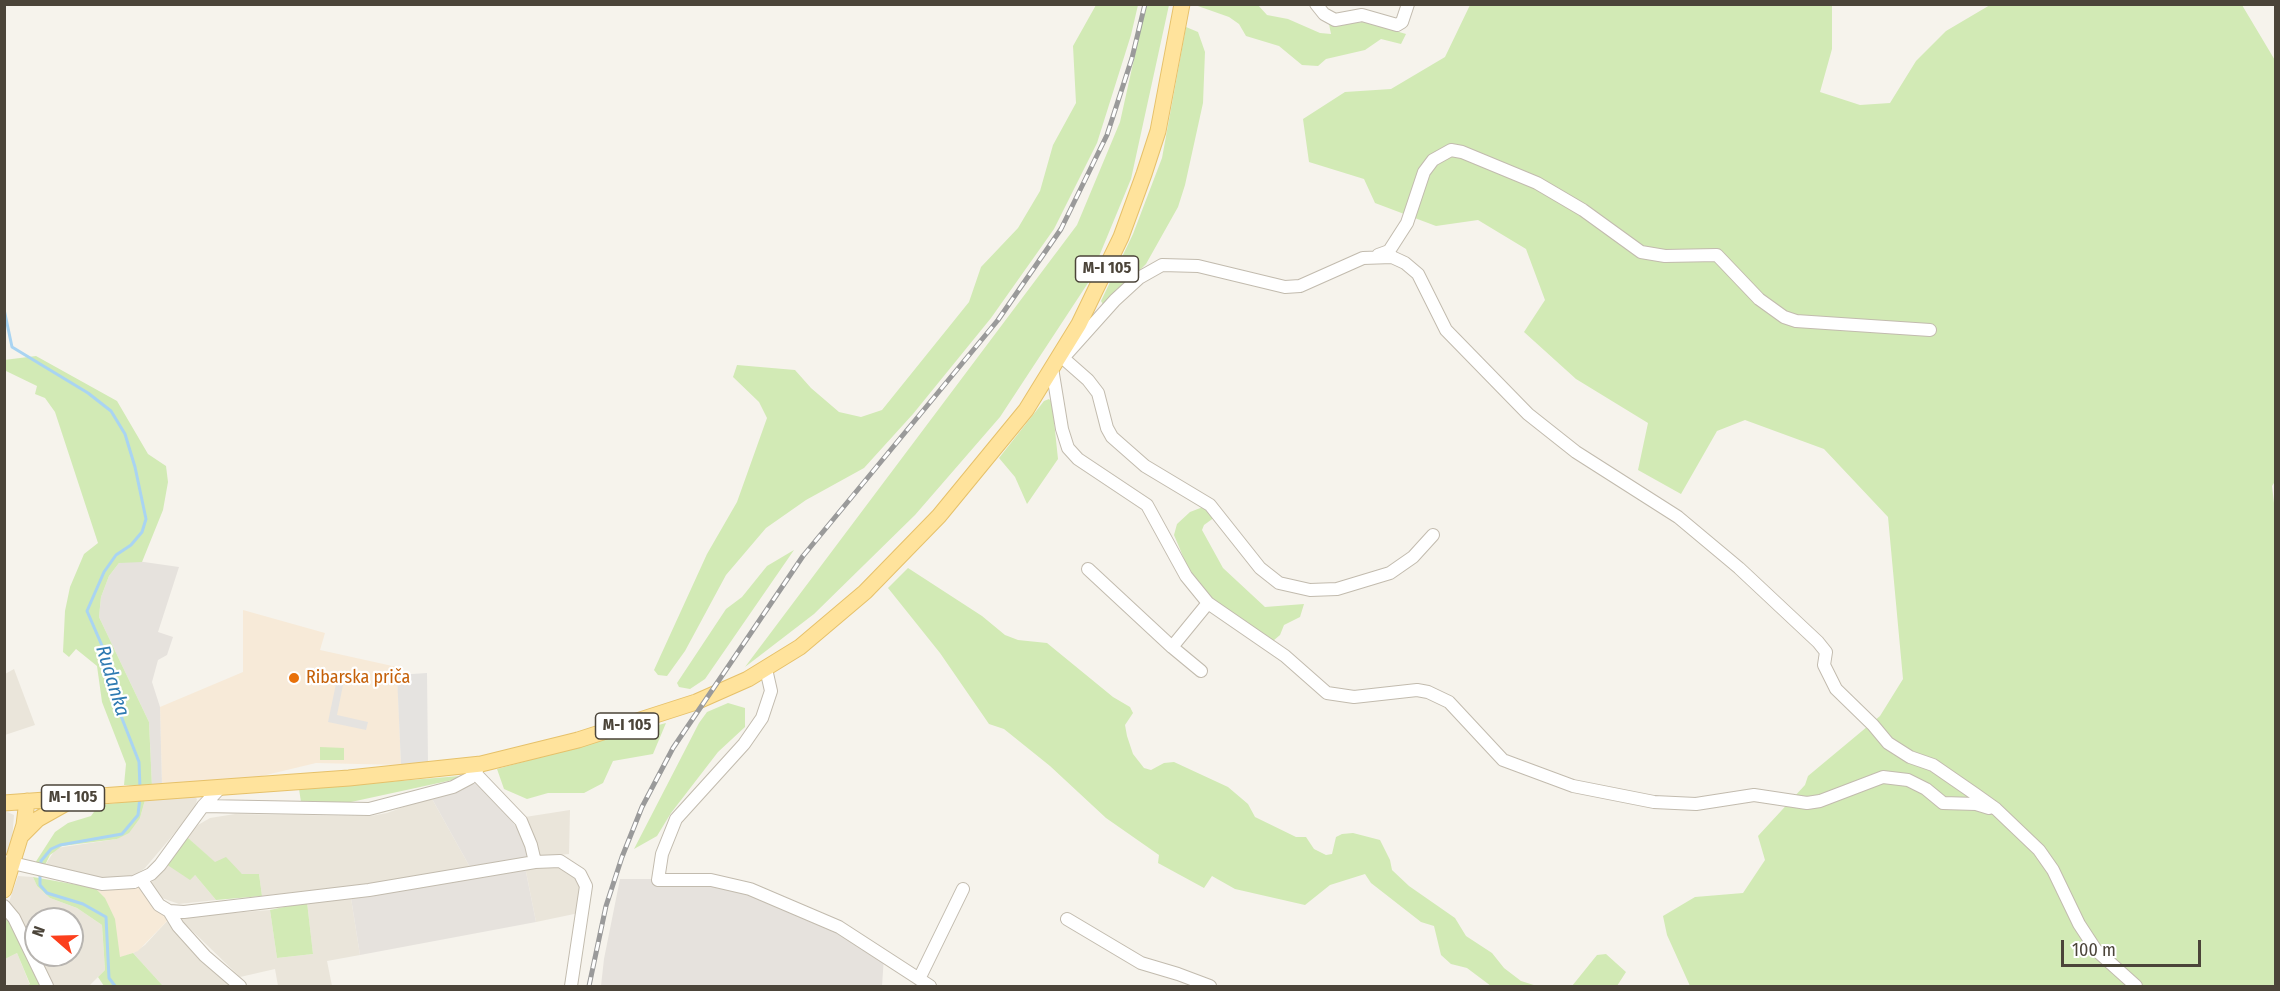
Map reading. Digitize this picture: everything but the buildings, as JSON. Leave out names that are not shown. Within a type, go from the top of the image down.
[{"type":"main road","name":"M-I 105","points":[[4,803],[478,769],[656,717],[713,696],[766,669],[822,630],[914,544],[1009,433],[1058,361],[1100,283],[1131,213],[1158,131],[1182,4]]},
{"type":"main road","points":[[21,835],[38,819],[79,797]]},
{"type":"main road","points":[[4,890],[9,862],[21,835],[27,801]]},
{"type":"street","points":[[1316,4],[1324,14],[1335,20],[1362,15],[1397,26],[1402,22],[1408,4]]},
{"type":"street","points":[[1930,330],[1796,321],[1784,316],[1759,299],[1717,255],[1665,256],[1641,252],[1583,210],[1537,183],[1462,152],[1451,150],[1433,160],[1425,172],[1407,223],[1389,251],[1363,258],[1300,286],[1285,287],[1198,267],[1162,265],[1145,273],[1115,300],[1058,361],[1062,429],[1068,448],[1078,459],[1147,505],[1186,576],[1208,603],[1285,657],[1327,693],[1354,697],[1418,690],[1428,692],[1449,702],[1503,760],[1573,786],[1654,802],[1696,804],[1754,795],[1807,803],[1820,801],[1883,777],[1908,780],[1926,789],[1943,803],[1976,804],[1996,809]]},
{"type":"street","points":[[1374,256],[1392,257],[1418,274],[1446,330],[1528,414],[1576,452],[1678,518],[1767,592],[1826,652],[1824,665],[1836,689],[1888,743],[1910,757],[1933,765],[1996,809],[2044,856],[2096,950],[2136,987]]},
{"type":"street","points":[[1058,361],[1098,393],[1107,428],[1112,437],[1145,466],[1210,505],[1260,568],[1280,583],[1310,590],[1337,589],[1390,573],[1413,557],[1433,535]]},
{"type":"street","points":[[1088,568],[1201,671]]},
{"type":"street","points":[[1172,647],[1208,603]]},
{"type":"street","points":[[766,669],[771,691],[762,718],[744,744],[676,819],[662,854],[658,880],[711,880],[750,889],[838,927],[930,987]]},
{"type":"street","points":[[203,806],[369,809],[453,787],[478,769],[520,821],[531,844],[535,862]]},
{"type":"street","points":[[9,862],[102,884],[124,884],[141,879],[160,865],[203,806],[222,786]]},
{"type":"street","points":[[169,911],[184,912],[369,890],[550,860],[567,864],[580,874],[586,886],[571,987]]},
{"type":"street","points":[[141,879],[152,897],[169,911],[171,917],[205,956],[240,987]]},
{"type":"street","points":[[919,979],[963,889]]},
{"type":"street","points":[[4,906],[14,918],[47,987]]},
{"type":"street","points":[[1067,919],[1141,963],[1210,987]]},
{"type":"shaded area","points":[[130,560],[179,567],[158,632],[173,637],[167,655],[158,660],[152,682],[160,707],[162,786],[152,787],[149,722],[99,617],[101,597],[109,576],[119,563]]},
{"type":"shaded area","points":[[243,610],[325,633],[320,650],[397,667],[401,765],[316,763],[241,781],[162,786],[160,707],[243,672]]},
{"type":"shaded area","points":[[14,669],[35,725],[5,735],[5,674]]},
{"type":"shaded area","points":[[427,673],[428,763],[401,765],[397,675]]},
{"type":"shaded area","points":[[337,679],[344,680],[337,715],[368,722],[366,730],[328,722]]},
{"type":"shaded area","points":[[473,778],[483,785],[521,833],[530,856],[471,869],[431,797]]},
{"type":"shaded area","points":[[194,796],[197,799],[195,809],[145,868],[134,876],[100,879],[44,867],[56,848],[117,839],[140,818],[145,800]]},
{"type":"shaded area","points":[[431,797],[471,869],[395,881],[262,896],[259,874],[242,874],[215,863],[187,837],[198,825],[210,818],[235,814],[371,816],[387,813]]},
{"type":"shaded area","points":[[570,810],[569,854],[538,857],[525,817]]},
{"type":"shaded area","points":[[5,811],[14,815],[11,854],[7,856],[5,856]]},
{"type":"shaded area","points":[[166,864],[195,875],[216,900],[179,904],[159,897],[150,884]]},
{"type":"shaded area","points":[[556,864],[576,875],[581,886],[579,913],[536,922],[525,867]]},
{"type":"shaded area","points":[[525,867],[536,922],[360,955],[351,898]]},
{"type":"shaded area","points":[[18,876],[33,877],[37,886],[50,898],[74,907],[24,907],[24,929],[9,902]]},
{"type":"shaded area","points":[[620,879],[715,879],[829,924],[884,956],[882,986],[601,986]]},
{"type":"shaded area","points":[[137,885],[163,911],[168,920],[138,951],[120,958],[95,888]]},
{"type":"shaded area","points":[[351,898],[360,955],[327,961],[332,986],[278,986],[275,969],[240,977],[178,917],[270,910],[277,958],[313,954],[307,902]]},
{"type":"shaded area","points":[[84,913],[102,925],[105,970],[89,986],[52,986],[43,967],[84,967]]},
{"type":"shaded area","points":[[168,920],[232,986],[163,986],[133,953],[145,945]]},
{"type":"shaded area","points":[[17,953],[30,985],[7,986],[5,959]]},
{"type":"green space","points":[[1096,5],[1138,5],[1131,35],[1097,143],[1054,229],[991,318],[913,414],[864,468],[806,500],[766,528],[726,575],[685,651],[667,676],[658,675],[654,670],[707,554],[737,502],[767,418],[759,402],[733,377],[737,365],[795,370],[811,388],[839,412],[861,417],[882,410],[969,302],[981,267],[1018,228],[1040,191],[1053,145],[1076,103],[1073,46]]},
{"type":"green space","points":[[1146,5],[1169,5],[1131,179],[1088,283],[1000,417],[915,515],[814,614],[745,667],[1077,225],[1120,122]]},
{"type":"green space","points":[[1195,5],[1258,5],[1267,15],[1288,19],[1320,33],[1331,34],[1329,24],[1365,22],[1406,34],[1401,44],[1381,39],[1365,50],[1326,59],[1318,66],[1302,65],[1279,46],[1246,36],[1239,24],[1229,17]]},
{"type":"green space","points":[[1470,5],[1832,5],[1832,49],[1820,92],[1860,105],[1890,103],[1916,61],[1946,31],[1990,5],[2242,5],[2276,62],[2276,480],[2272,486],[2276,520],[2275,986],[1690,986],[1667,935],[1663,916],[1695,897],[1743,893],[1765,860],[1758,836],[1805,785],[1808,776],[1880,716],[1903,679],[1888,517],[1824,449],[1745,420],[1717,431],[1681,494],[1638,470],[1648,423],[1576,379],[1524,332],[1545,300],[1526,249],[1478,220],[1436,226],[1375,203],[1364,179],[1309,162],[1303,119],[1345,92],[1391,89],[1445,57]]},
{"type":"green space","points":[[1186,27],[1198,32],[1205,52],[1203,103],[1185,185],[1178,207],[1146,264],[1104,306],[1101,301],[1133,234],[1162,158]]},
{"type":"green space","points":[[36,356],[117,401],[148,454],[166,466],[168,482],[163,510],[142,562],[119,563],[109,576],[101,597],[99,617],[149,722],[152,787],[124,785],[126,764],[102,702],[97,666],[76,649],[69,657],[63,652],[65,611],[70,587],[84,554],[98,543],[55,412],[45,398],[35,394],[37,386],[6,371],[4,360]]},
{"type":"green space","points":[[1049,399],[1052,402],[1058,459],[1027,504],[1015,477],[999,458],[1044,401]]},
{"type":"green space","points":[[1203,507],[1215,517],[1204,525],[1202,530],[1223,568],[1265,607],[1304,604],[1300,617],[1284,625],[1280,635],[1273,641],[1212,599],[1190,573],[1174,535],[1177,524],[1190,512]]},
{"type":"green space","points":[[794,550],[705,679],[690,689],[679,687],[677,683],[726,609],[742,597],[767,566]]},
{"type":"green space","points":[[908,568],[982,616],[1005,635],[1018,640],[1047,643],[1113,697],[1130,707],[1133,713],[1125,725],[1127,736],[1133,754],[1144,768],[1151,770],[1164,763],[1174,762],[1228,787],[1248,804],[1255,817],[1296,837],[1306,837],[1314,849],[1326,855],[1332,854],[1336,837],[1342,834],[1353,833],[1380,840],[1390,860],[1392,870],[1409,886],[1455,918],[1466,936],[1492,953],[1504,968],[1521,981],[1537,986],[1491,986],[1467,968],[1451,964],[1441,955],[1434,926],[1421,922],[1371,883],[1365,874],[1330,885],[1305,905],[1235,889],[1212,876],[1204,888],[1158,863],[1159,855],[1106,818],[1050,766],[1004,729],[989,724],[940,653],[888,588]]},
{"type":"green space","points":[[728,703],[745,708],[745,727],[718,752],[671,813],[657,836],[634,849],[699,723],[707,712]]},
{"type":"green space","points":[[666,723],[653,754],[613,761],[603,783],[584,793],[548,793],[527,799],[504,789],[497,769]]},
{"type":"green space","points":[[320,747],[344,748],[344,760],[320,760]]},
{"type":"green space","points":[[460,776],[457,779],[351,802],[301,802],[299,789]]},
{"type":"green space","points":[[145,800],[140,818],[129,833],[117,839],[62,846],[50,855],[44,867],[35,863],[55,832],[68,823],[91,816],[99,805]]},
{"type":"green space","points":[[187,837],[215,862],[226,857],[242,874],[259,874],[262,896],[216,900],[195,875],[190,880],[166,864]]},
{"type":"green space","points":[[33,877],[95,888],[105,898],[115,919],[120,957],[133,953],[163,986],[104,986],[98,977],[105,970],[102,925],[84,913],[84,907],[74,907],[50,898],[37,886]]},
{"type":"green space","points":[[307,902],[313,954],[277,958],[270,910]]},
{"type":"green space","points":[[4,913],[24,949],[24,967],[33,967],[42,986],[27,986],[30,984],[17,953],[5,959]]},
{"type":"green space","points":[[1606,954],[1626,972],[1617,986],[1572,986],[1597,955]]},
{"type":"waterway","name":"Rudanka","points":[[4,309],[12,347],[88,393],[111,411],[125,434],[135,467],[146,519],[142,532],[131,545],[116,555],[104,572],[87,611],[113,671],[116,687],[114,698],[139,762],[140,788]]},
{"type":"waterway","name":"Rudanka","points":[[41,867],[41,861],[51,849],[60,845],[122,834],[138,815],[140,797]]},
{"type":"waterway","name":"Rudanka","points":[[40,874],[40,885],[47,893],[83,904],[106,917],[109,978],[115,986]]},
{"type":"railway","points":[[589,986],[606,906],[622,857],[642,807],[673,748],[803,556],[998,320],[1061,229],[1107,135],[1132,58],[1145,4]]},
{"type":"place","name":"Ribarska priča","points":[[294,678]]}]
